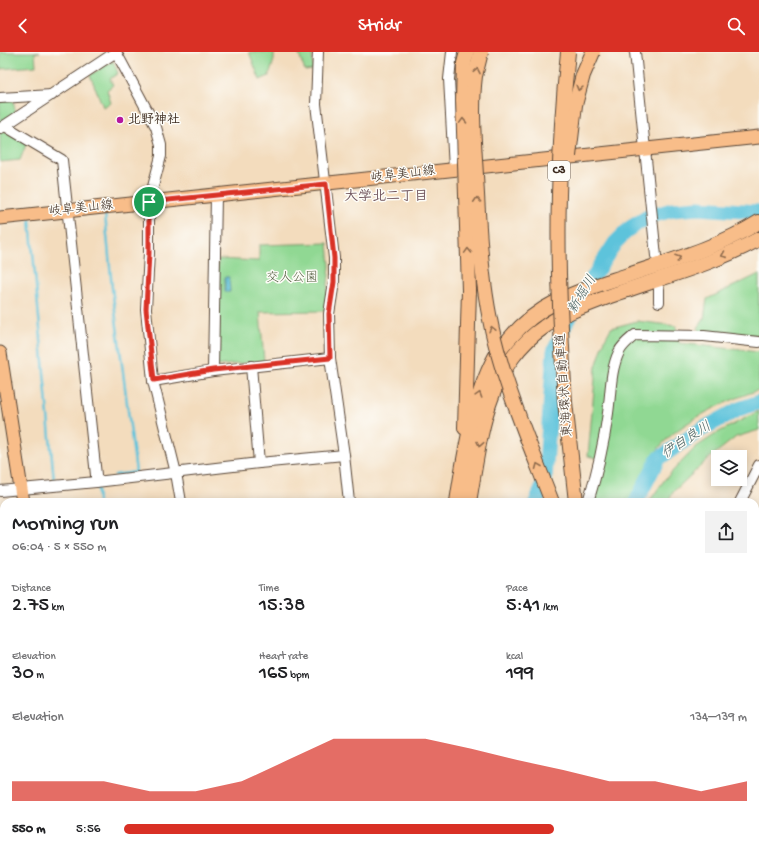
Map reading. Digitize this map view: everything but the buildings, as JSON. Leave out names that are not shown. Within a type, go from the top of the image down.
[{"type":"highway","points":[[463,466],[469,290],[463,100],[464,63],[467,52]]},
{"type":"highway","points":[[481,52],[476,76],[473,109],[479,242],[490,321],[499,359],[511,396],[550,498]]},
{"type":"highway","name":"東海環状自動車道","points":[[568,52],[560,147],[556,296],[565,402],[576,498]]},
{"type":"highway","points":[[556,296],[575,105],[583,75],[593,52]]},
{"type":"highway","points":[[458,498],[463,466],[479,396],[496,355],[518,328],[556,296],[577,292],[721,242],[754,224]]},
{"type":"highway","points":[[470,498],[483,426],[492,396],[504,369],[523,346],[544,327],[568,313],[727,254],[759,239]]},
{"type":"main road","name":"岐阜美山線","points":[[0,218],[759,137]]},
{"type":"main road","points":[[0,353],[22,498]]},
{"type":"street","points":[[96,482],[62,160],[2,127],[116,52],[156,127],[161,145],[161,156],[149,202],[149,253],[146,309],[154,380],[176,473],[180,498]]},
{"type":"street","points":[[318,52],[316,104],[334,258],[334,282],[329,314],[330,358],[349,498]]},
{"type":"street","points":[[452,52],[449,93],[454,169]]},
{"type":"street","points":[[635,52],[656,256]]},
{"type":"street","points":[[0,98],[52,95]]},
{"type":"street","points":[[213,370],[216,195]]},
{"type":"street","points":[[659,289],[660,302]]},
{"type":"street","points":[[589,498],[597,472],[609,412],[611,381],[619,353],[626,341],[635,335],[704,336],[759,342]]},
{"type":"street","points":[[154,380],[213,370],[330,358]]},
{"type":"street","points":[[251,366],[259,463]]},
{"type":"street","points":[[0,491],[344,455]]},
{"type":"street","points":[[742,498],[759,465]]},
{"type":"green space","points":[[0,52],[35,52],[36,66],[0,69]]},
{"type":"green space","points":[[249,52],[274,52],[274,60],[269,76],[260,80]]},
{"type":"green space","points":[[298,52],[312,52],[313,70],[305,71]]},
{"type":"green space","points":[[113,61],[118,73],[110,79],[113,85],[107,90],[111,103],[103,107],[90,75]]},
{"type":"green space","points":[[0,100],[13,100],[16,114],[0,127]]},
{"type":"green space","points":[[2,130],[27,142],[20,160],[0,162],[0,132]]},
{"type":"green space","name":"交人公園","points":[[328,243],[330,266],[325,311],[260,312],[264,361],[216,366],[218,259],[259,261],[259,245]]},
{"type":"green space","points":[[759,274],[759,336],[701,335],[698,328],[704,319],[707,299]]},
{"type":"green space","points":[[637,321],[676,326],[679,343],[759,352],[759,390],[705,413],[679,429],[668,438],[659,448],[631,498],[593,498],[606,460],[588,456],[596,367],[605,339],[611,328]]},
{"type":"green space","points":[[759,411],[759,430],[736,437],[720,450],[711,450],[711,457],[674,491],[670,498],[652,498],[665,479],[696,447],[719,432]]},
{"type":"water","points":[[225,277],[229,277],[230,292],[225,292]]},
{"type":"waterway","name":"新堀川","points":[[538,498],[545,480],[554,351],[567,321],[615,243],[630,228],[648,217],[672,210],[698,208],[759,212]]},
{"type":"waterway","points":[[105,214],[112,288],[136,472],[115,475]]},
{"type":"waterway","points":[[30,220],[54,481],[56,481]]},
{"type":"waterway","name":"伊自良川","points":[[638,498],[658,459],[699,431],[739,409],[759,402]]},
{"type":"waterway","points":[[97,485],[98,498]]},
{"type":"place","name":"北野神社","points":[[120,120]]},
{"type":"district","name":"大学北二丁目","points":[[386,197]]},
{"type":"route","points":[[326,184],[334,258],[334,282],[329,314],[330,358],[251,366],[239,369],[213,370],[154,380],[146,309],[149,253],[149,202],[326,184]]}]
